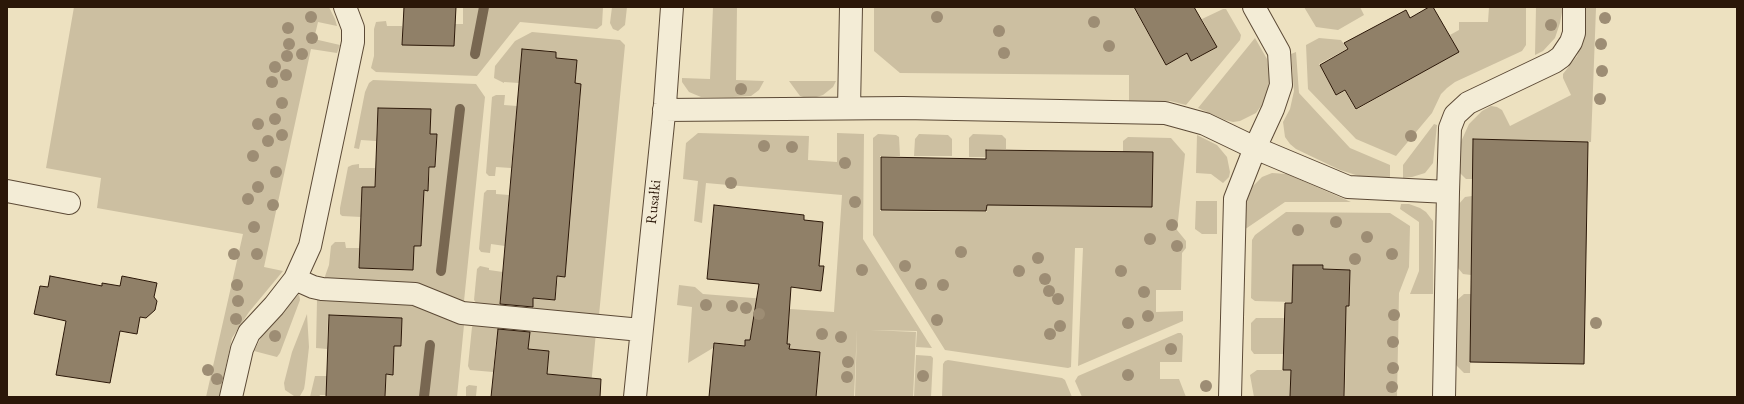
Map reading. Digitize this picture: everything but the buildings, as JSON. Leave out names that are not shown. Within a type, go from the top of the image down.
[{"type":"street","points":[[231,397],[242,349],[249,333],[274,306],[295,279],[303,264],[311,240],[353,42],[353,28],[345,7]]},
{"type":"street","name":"Rusałki","points":[[635,397],[664,110],[672,7]]},
{"type":"street","points":[[849,108],[851,7]]},
{"type":"street","points":[[1230,397],[1235,198],[1255,148],[1273,109],[1281,84],[1279,52],[1254,7]]},
{"type":"street","points":[[1444,397],[1450,128],[1455,115],[1468,103],[1554,62],[1561,57],[1569,46],[1572,37],[1574,7]]},
{"type":"street","points":[[664,110],[849,108],[1165,113],[1205,124],[1255,148],[1348,187],[1448,192]]},
{"type":"street","points":[[7,191],[70,203]]},
{"type":"street","points":[[295,279],[313,287],[322,289],[415,294],[462,313],[641,330]]},
{"type":"shaded area","points":[[74,7],[329,7],[335,19],[337,26],[318,22],[314,39],[340,45],[337,53],[311,49],[264,267],[283,271],[249,312],[232,338],[219,397],[206,397],[243,234],[97,208],[101,178],[46,168]]},
{"type":"shaded area","points":[[463,7],[603,7],[602,25],[597,29],[520,22],[477,76],[376,72],[371,68],[374,56],[374,29],[376,22],[386,21],[387,26],[402,26],[402,45],[454,46],[455,24],[463,24]]},
{"type":"shaded area","points":[[612,7],[627,7],[625,25],[618,31],[613,29],[610,23]]},
{"type":"shaded area","points":[[713,7],[737,7],[736,80],[764,81],[759,90],[751,96],[701,97],[689,92],[682,82],[682,78],[710,79]]},
{"type":"shaded area","points":[[874,7],[1133,7],[1166,65],[1187,53],[1192,61],[1217,47],[1202,19],[1223,9],[1226,9],[1241,35],[1240,40],[1186,105],[1170,101],[1129,101],[1129,75],[900,73],[874,51]]},
{"type":"shaded area","points":[[1304,7],[1360,7],[1364,15],[1338,30],[1316,27]]},
{"type":"shaded area","points":[[1489,7],[1526,7],[1526,45],[1522,51],[1455,82],[1447,88],[1441,94],[1432,113],[1396,156],[1356,139],[1308,89],[1306,45],[1319,38],[1341,40],[1347,49],[1319,64],[1336,95],[1345,91],[1356,110],[1458,52],[1450,35],[1459,30],[1459,22],[1488,22]]},
{"type":"shaded area","points":[[1536,7],[1563,7],[1555,38],[1543,51],[1535,55]]},
{"type":"shaded area","points":[[1586,8],[1596,8],[1591,142],[1474,139],[1473,179],[1466,179],[1459,172],[1460,144],[1469,124],[1482,111],[1491,106],[1497,107],[1502,110],[1510,126],[1571,95],[1563,78],[1563,74],[1577,56],[1581,46],[1586,28]]},
{"type":"shaded area","points":[[532,32],[620,40],[625,45],[599,315],[477,304],[474,300],[477,269],[480,266],[489,268],[489,270],[503,272],[500,302],[533,304],[533,298],[555,300],[558,277],[565,277],[571,118],[579,118],[581,84],[575,83],[577,60],[556,58],[556,51],[522,49],[519,83],[504,83],[494,78],[495,66],[515,41]]},
{"type":"shaded area","points":[[1255,38],[1267,59],[1270,77],[1266,99],[1256,113],[1240,121],[1233,122],[1198,108]]},
{"type":"shaded area","points":[[1296,52],[1299,93],[1350,148],[1390,165],[1390,178],[1359,176],[1340,170],[1296,149],[1290,144],[1285,137],[1283,122],[1290,109],[1294,91],[1291,54]]},
{"type":"shaded area","points":[[373,80],[476,84],[485,97],[464,301],[458,304],[323,282],[329,265],[331,246],[335,242],[345,242],[346,248],[359,248],[359,268],[413,270],[414,246],[421,247],[423,212],[416,190],[428,191],[430,167],[436,167],[437,134],[430,134],[431,110],[378,108],[376,141],[361,140],[359,149],[354,148],[365,92],[369,83]]},
{"type":"shaded area","points":[[789,81],[836,81],[833,87],[823,95],[810,99],[800,96]]},
{"type":"shaded area","points":[[496,95],[505,95],[504,105],[517,106],[511,168],[496,167],[495,176],[489,176],[486,173],[492,97]]},
{"type":"shaded area","points":[[1434,124],[1437,125],[1433,163],[1425,173],[1403,178],[1403,165]]},
{"type":"shaded area","points":[[698,133],[809,136],[808,160],[837,162],[837,133],[864,134],[863,239],[932,348],[916,347],[917,331],[870,330],[916,332],[913,397],[855,397],[857,329],[854,397],[816,397],[820,352],[789,349],[790,344],[746,340],[745,345],[714,343],[713,348],[688,363],[692,307],[677,305],[679,285],[695,287],[703,294],[790,301],[790,309],[834,312],[842,195],[706,183],[702,223],[694,221],[698,181],[683,179],[686,143]]},
{"type":"shaded area","points":[[878,134],[896,135],[899,137],[900,156],[880,156],[880,211],[987,212],[987,205],[1152,206],[1153,153],[1123,152],[1123,141],[1128,137],[1171,138],[1185,154],[1177,230],[1186,241],[1186,248],[1182,253],[1181,290],[1156,290],[1156,312],[1183,311],[1183,321],[1078,366],[1083,248],[1075,248],[1071,367],[1068,368],[945,350],[873,235],[873,138]]},
{"type":"shaded area","points":[[919,134],[948,135],[952,139],[952,156],[914,156],[915,139]]},
{"type":"shaded area","points":[[973,134],[1002,135],[1006,139],[1006,149],[986,149],[985,157],[969,157],[969,138]]},
{"type":"shaded area","points":[[1197,135],[1217,145],[1227,157],[1230,172],[1229,177],[1223,183],[1211,174],[1196,173]]},
{"type":"shaded area","points":[[359,164],[359,168],[375,168],[375,187],[362,187],[361,217],[342,216],[340,214],[340,208],[348,167]]},
{"type":"shaded area","points":[[1272,173],[1287,174],[1351,202],[1285,202],[1241,232],[1242,206],[1250,189],[1262,177]]},
{"type":"shaded area","points":[[487,190],[496,190],[496,194],[509,195],[505,246],[491,244],[490,253],[481,252],[479,249],[484,193]]},
{"type":"shaded area","points":[[1472,196],[1471,275],[1463,274],[1458,268],[1458,205],[1465,197]]},
{"type":"shaded area","points":[[1196,201],[1217,201],[1217,234],[1202,234],[1195,229]]},
{"type":"shaded area","points":[[1401,204],[1409,204],[1420,208],[1426,212],[1433,221],[1433,294],[1410,294],[1419,271],[1419,222],[1400,209]]},
{"type":"shaded area","points":[[1286,212],[1390,213],[1410,226],[1409,267],[1399,293],[1397,397],[1345,397],[1346,306],[1349,306],[1350,270],[1324,269],[1324,265],[1293,265],[1292,302],[1255,301],[1251,298],[1252,240],[1255,235]]},
{"type":"shaded area","points":[[299,294],[300,300],[280,353],[277,357],[254,351],[263,334]]},
{"type":"shaded area","points":[[1464,294],[1472,294],[1470,373],[1464,373],[1456,365],[1456,301]]},
{"type":"shaded area","points":[[317,300],[410,302],[463,322],[464,325],[457,397],[386,397],[386,375],[393,375],[394,346],[402,346],[402,318],[328,315],[327,349],[316,348]]},
{"type":"shaded area","points":[[307,314],[309,347],[305,383],[304,389],[300,396],[294,396],[285,390],[284,383],[292,352]]},
{"type":"shaded area","points":[[1256,318],[1291,318],[1291,354],[1254,354],[1251,350],[1251,323]]},
{"type":"shaded area","points":[[476,321],[596,332],[590,397],[552,397],[553,374],[547,374],[549,351],[527,349],[527,342],[496,340],[493,372],[470,370],[468,366],[472,327]]},
{"type":"shaded area","points":[[1181,333],[1183,336],[1182,362],[1160,362],[1160,379],[1179,379],[1186,397],[1082,397],[1075,381],[1078,376]]},
{"type":"shaded area","points":[[916,355],[931,356],[933,358],[931,397],[914,397]]},
{"type":"shaded area","points":[[948,360],[1062,378],[1065,380],[1072,397],[942,397],[943,364]]},
{"type":"shaded area","points":[[1257,370],[1291,370],[1290,397],[1254,397],[1250,375]]},
{"type":"shaded area","points":[[315,376],[333,376],[332,395],[310,397]]},
{"type":"shaded area","points":[[469,385],[477,386],[476,396],[491,397],[466,397],[466,387]]},
{"type":"waterway","points":[[475,54],[484,7]]},
{"type":"waterway","points":[[441,271],[460,109]]},
{"type":"waterway","points":[[424,397],[430,345]]}]
